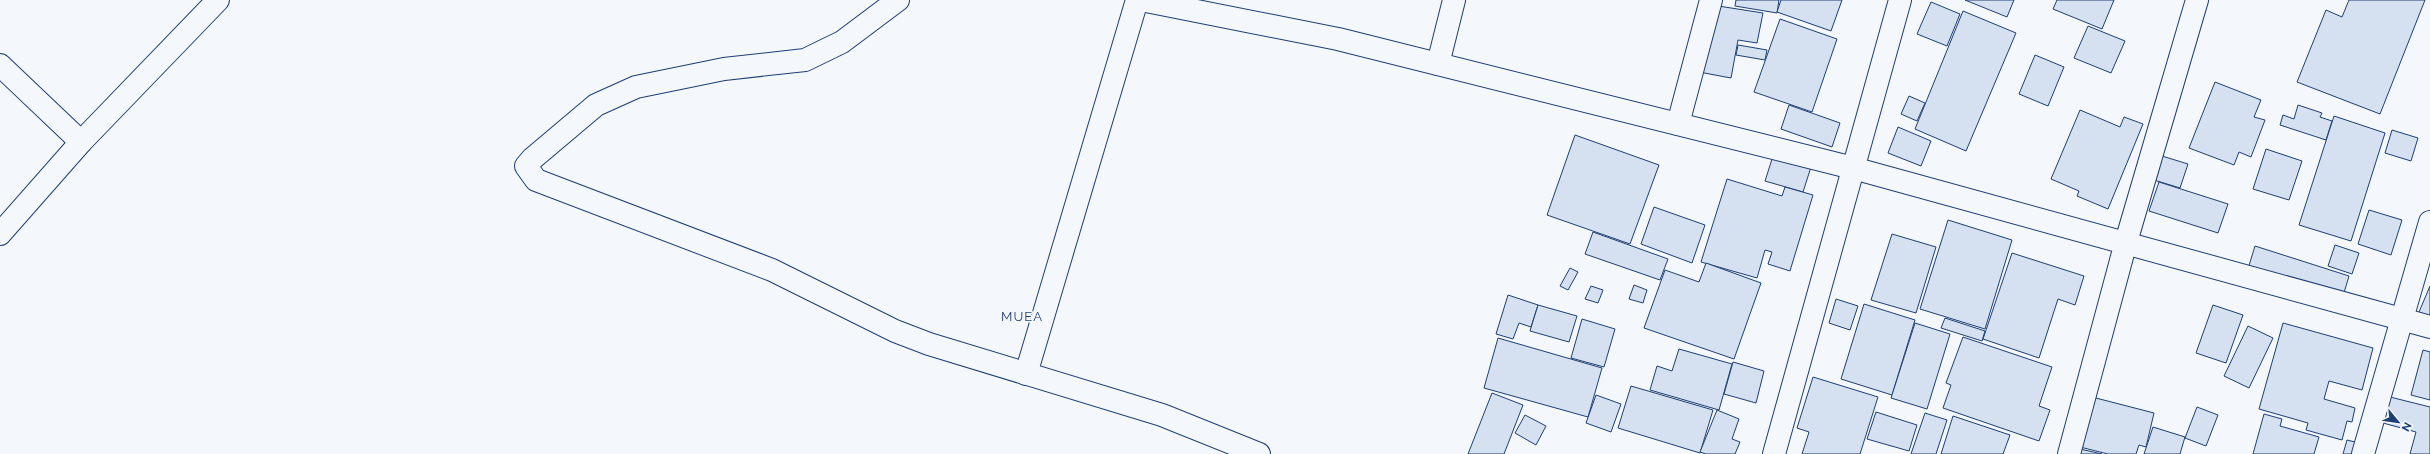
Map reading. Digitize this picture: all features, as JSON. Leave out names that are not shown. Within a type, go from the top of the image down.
[{"type":"street","points":[[0,234],[81,142],[218,0]]},
{"type":"street","points":[[898,0],[842,42],[805,60],[724,69],[636,87],[596,105],[532,159],[526,166],[536,180],[772,270],[902,333],[929,344],[1162,415],[1259,454]]},
{"type":"street","points":[[1026,374],[1137,0]]},
{"type":"street","points":[[1141,0],[1189,5],[1338,39],[1853,168],[2402,318],[2430,327]]},
{"type":"street","points":[[1438,64],[1454,0]]},
{"type":"street","points":[[1678,124],[1711,0]]},
{"type":"street","points":[[1774,454],[1900,0]]},
{"type":"street","points":[[2069,454],[2126,242],[2197,0]]},
{"type":"street","points":[[0,65],[81,142]]},
{"type":"street","points":[[2363,454],[2430,222]]},
{"type":"building","points":[[1736,0],[1779,0],[1777,13],[1735,6]]},
{"type":"building","points":[[1781,0],[1842,0],[1831,31],[1777,12]]},
{"type":"building","points":[[1965,0],[2014,0],[2007,17]]},
{"type":"building","points":[[2057,0],[2114,0],[2102,29],[2053,9]]},
{"type":"building","points":[[2349,0],[2425,0],[2380,114],[2297,82],[2326,10],[2342,17]]},
{"type":"building","points":[[1931,2],[1960,14],[1947,46],[1917,34]]},
{"type":"building","points":[[1712,5],[1763,13],[1757,43],[1738,40],[1731,78],[1699,72]]},
{"type":"building","points":[[1963,11],[2016,33],[1966,151],[1915,129]]},
{"type":"building","points":[[1780,19],[1837,39],[1812,112],[1754,92]]},
{"type":"building","points":[[2088,26],[2125,41],[2111,73],[2074,58]]},
{"type":"building","points":[[1738,45],[1767,50],[1765,60],[1736,55]]},
{"type":"building","points":[[2035,55],[2064,67],[2048,106],[2019,94]]},
{"type":"building","points":[[2215,82],[2261,100],[2254,117],[2265,120],[2251,157],[2239,152],[2234,165],[2189,148]]},
{"type":"building","points":[[1909,96],[1925,103],[1917,121],[1901,114]]},
{"type":"building","points":[[1789,105],[1840,123],[1832,147],[1781,129]]},
{"type":"building","points":[[2298,105],[2322,113],[2320,117],[2332,121],[2326,140],[2280,125],[2283,115],[2294,119]]},
{"type":"building","points":[[2080,110],[2120,127],[2124,117],[2143,124],[2108,209],[2077,196],[2079,191],[2051,179]]},
{"type":"building","points":[[2334,116],[2385,133],[2351,241],[2299,225]]},
{"type":"building","points":[[1898,127],[1931,141],[1921,166],[1888,153]]},
{"type":"building","points":[[2392,130],[2418,138],[2411,161],[2385,153]]},
{"type":"building","points":[[1575,135],[1659,165],[1630,244],[1547,215]]},
{"type":"building","points":[[2266,149],[2302,161],[2289,200],[2253,189]]},
{"type":"building","points":[[1773,156],[1811,167],[1803,192],[1765,181]]},
{"type":"building","points":[[2162,156],[2188,164],[2180,188],[2154,180]]},
{"type":"building","points":[[1727,179],[1782,196],[1785,187],[1813,195],[1790,271],[1768,264],[1772,252],[1765,250],[1757,278],[1701,262]]},
{"type":"building","points":[[2159,182],[2228,204],[2218,233],[2149,211]]},
{"type":"building","points":[[1654,207],[1705,225],[1692,263],[1641,244]]},
{"type":"building","points":[[2369,210],[2402,220],[2391,255],[2358,244]]},
{"type":"building","points":[[1948,220],[2012,240],[1985,329],[1920,309]]},
{"type":"building","points":[[1593,232],[1668,259],[1660,280],[1585,254]]},
{"type":"building","points":[[1892,234],[1936,247],[1916,313],[1871,300]]},
{"type":"building","points":[[2335,245],[2359,253],[2352,274],[2328,266]]},
{"type":"building","points":[[2255,246],[2349,276],[2341,303],[2247,272]]},
{"type":"building","points":[[2012,253],[2084,276],[2075,305],[2058,299],[2039,358],[1983,339]]},
{"type":"building","points":[[1706,263],[1761,283],[1734,359],[1644,328],[1665,270],[1699,282]]},
{"type":"building","points":[[1570,268],[1578,272],[1568,290],[1560,286]]},
{"type":"building","points":[[1634,285],[1647,290],[1643,303],[1629,299]]},
{"type":"building","points":[[1591,286],[1603,290],[1598,303],[1585,299]]},
{"type":"building","points":[[2430,286],[2430,317],[2419,312]]},
{"type":"building","points":[[1508,295],[1538,305],[1531,327],[1519,323],[1513,339],[1496,334]]},
{"type":"building","points":[[1836,299],[1858,306],[1850,330],[1829,323]]},
{"type":"building","points":[[1864,304],[1915,320],[1892,395],[1841,379]]},
{"type":"building","points":[[1538,305],[1577,316],[1569,342],[1530,331]]},
{"type":"building","points":[[2213,305],[2243,315],[2226,363],[2196,353]]},
{"type":"building","points":[[1945,318],[1985,331],[1982,341],[1941,328]]},
{"type":"building","points":[[1582,319],[1615,329],[1604,367],[1571,358]]},
{"type":"building","points":[[1915,323],[1950,334],[1927,409],[1891,398]]},
{"type":"building","points":[[2283,323],[2373,348],[2362,390],[2329,381],[2324,399],[2355,408],[2352,422],[2347,421],[2342,440],[2306,430],[2308,423],[2259,409]]},
{"type":"building","points":[[2248,326],[2273,338],[2249,388],[2224,376]]},
{"type":"building","points":[[1963,337],[2052,367],[2039,406],[2050,410],[2039,441],[1943,408],[1951,385],[1946,383]]},
{"type":"building","points":[[1498,338],[1602,368],[1588,417],[1484,388]]},
{"type":"building","points":[[1679,349],[1732,364],[1719,410],[1650,390],[1657,366],[1672,371]]},
{"type":"building","points":[[2423,350],[2430,352],[2430,400],[2411,395]]},
{"type":"building","points":[[1733,362],[1764,371],[1756,403],[1724,394]]},
{"type":"building","points":[[1813,377],[1878,397],[1860,454],[1802,454],[1809,432],[1797,428]]},
{"type":"building","points":[[1631,386],[1713,410],[1700,453],[1618,428]]},
{"type":"building","points":[[1492,393],[1523,405],[1504,454],[1468,454]]},
{"type":"building","points":[[1596,395],[1621,404],[1611,432],[1586,423]]},
{"type":"building","points":[[2092,397],[2154,413],[2146,447],[2139,445],[2136,454],[2108,454],[2080,447]]},
{"type":"building","points":[[2390,397],[2430,407],[2430,454],[2410,454],[2416,432],[2383,423]]},
{"type":"building","points":[[2197,407],[2218,415],[2206,446],[2185,438]]},
{"type":"building","points":[[1717,410],[1739,419],[1732,439],[1740,442],[1735,454],[1706,454],[1700,452]]},
{"type":"building","points":[[1876,412],[1917,425],[1909,451],[1867,439]]},
{"type":"building","points":[[1925,413],[1947,420],[1936,454],[1911,454]]},
{"type":"building","points":[[2264,414],[2282,419],[2280,426],[2319,437],[2314,454],[2253,454]]},
{"type":"building","points":[[1525,415],[1546,426],[1536,445],[1515,433]]},
{"type":"building","points":[[1953,416],[2010,435],[2003,454],[1941,454]]},
{"type":"building","points":[[2153,427],[2185,437],[2180,454],[2144,454]]},
{"type":"building","points":[[2347,440],[2363,444],[2360,454],[2343,454]]},
{"type":"building","points":[[2080,449],[2102,454],[2079,454]]},
{"type":"district","name":"MUEA","points":[[1022,316]]}]
